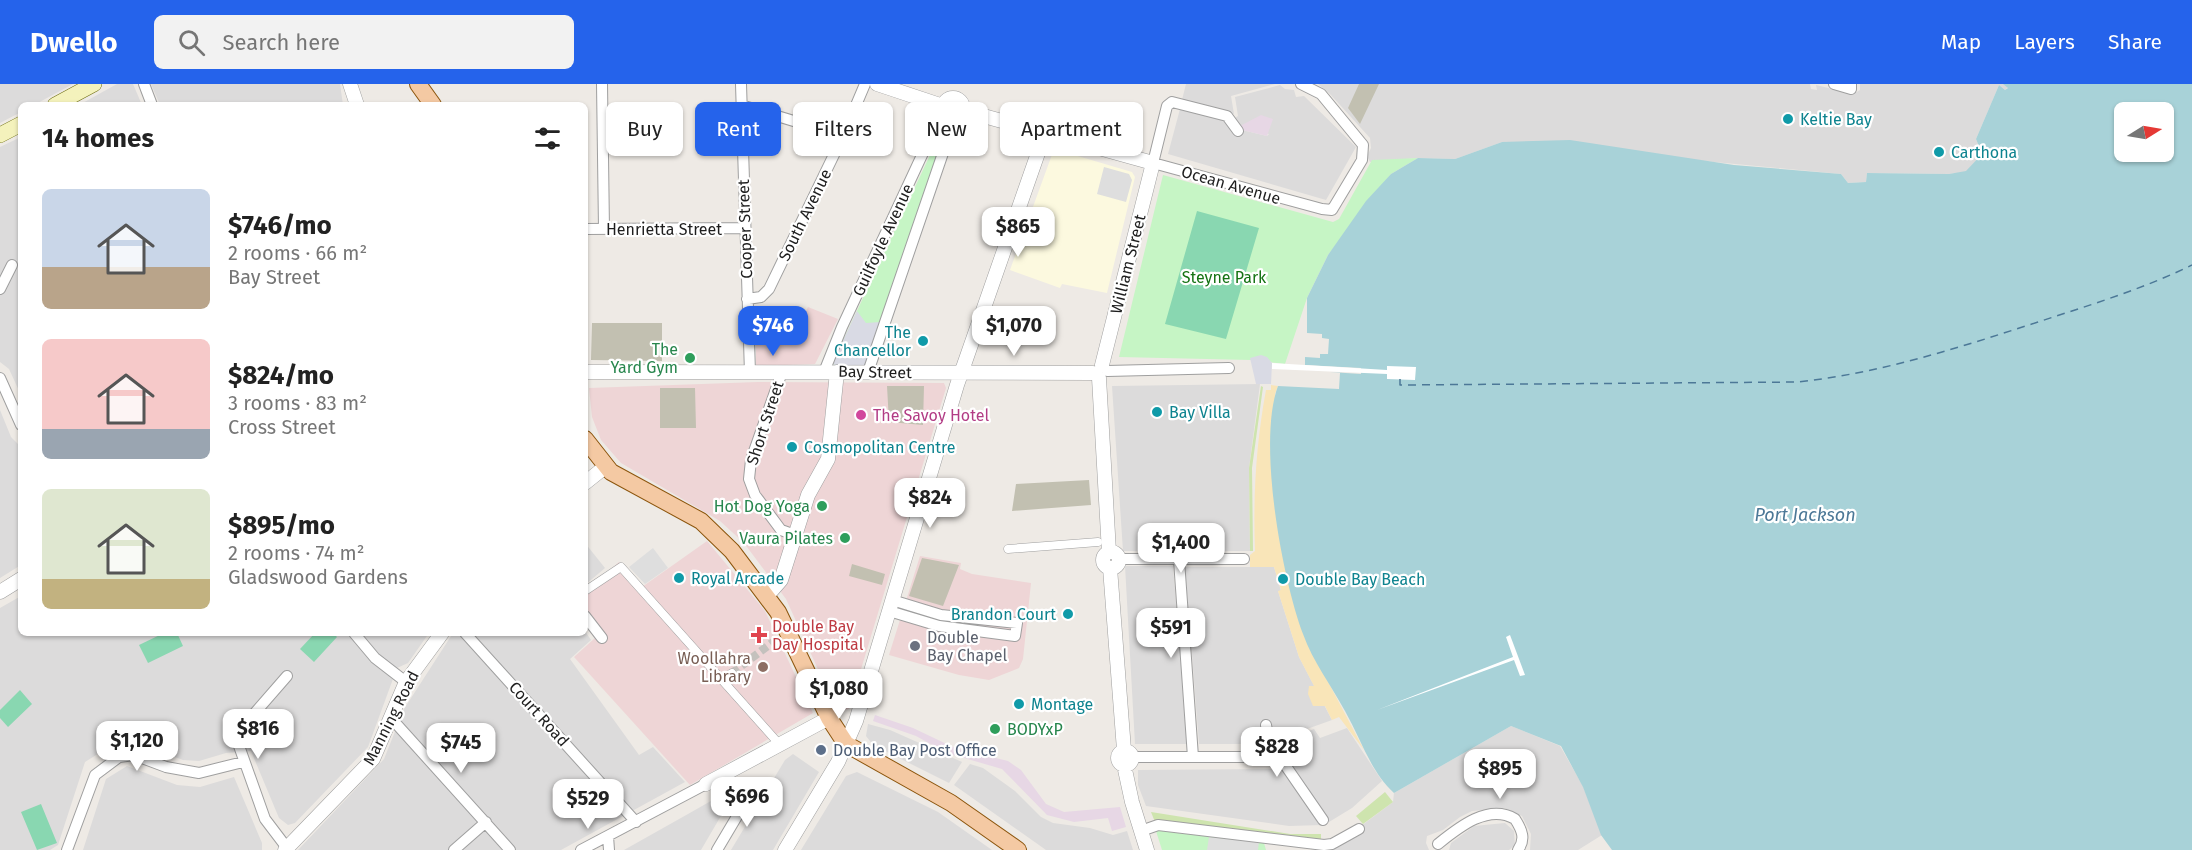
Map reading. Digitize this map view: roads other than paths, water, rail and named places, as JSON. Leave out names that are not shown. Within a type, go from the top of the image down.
[{"type":"main road","points":[[61,102],[94,84]]},
{"type":"main road","points":[[418,84],[431,102]]},
{"type":"main road","points":[[0,135],[18,126]]},
{"type":"main road","points":[[588,443],[605,467],[617,477],[689,514],[709,527],[732,551],[767,596],[790,633],[829,718],[846,744],[944,798],[1018,850]]},
{"type":"street","points":[[144,84],[151,102]]},
{"type":"street","points":[[350,84],[356,102]]},
{"type":"street","points":[[602,84],[604,229]]},
{"type":"street","name":"Cooper Street","points":[[741,84],[741,102]]},
{"type":"street","name":"South Avenue","points":[[857,102],[865,84]]},
{"type":"street","name":"Ocean Avenue","points":[[877,84],[926,102]]},
{"type":"street","name":"Ocean Avenue","points":[[1127,156],[1327,210],[1336,206],[1364,153],[1360,140],[1321,94],[1301,84]]},
{"type":"street","points":[[1834,84],[1851,89],[1851,84]]},
{"type":"street","points":[[1153,163],[1167,106],[1172,102],[1227,116],[1238,130]]},
{"type":"street","name":"Cooper Street","points":[[742,156],[750,373]]},
{"type":"street","name":"South Avenue","points":[[747,299],[761,297],[769,290],[833,156]]},
{"type":"street","name":"Guilfoyle Avenue","points":[[831,372],[842,327],[928,156]]},
{"type":"street","name":"Guilfoyle Avenue","points":[[867,372],[937,156]]},
{"type":"street","points":[[785,850],[838,762],[856,721],[961,373],[1037,156]]},
{"type":"street","points":[[1131,157],[1147,185]]},
{"type":"street","name":"William Street","points":[[1146,843],[1127,757],[1100,372],[1153,163]]},
{"type":"street","name":"Henrietta Street","points":[[588,229],[744,228]]},
{"type":"street","points":[[0,289],[12,265]]},
{"type":"street","name":"Bay Street","points":[[588,372],[961,373],[1229,368]]},
{"type":"street","name":"Short Street","points":[[782,372],[749,474],[751,489],[768,513],[781,530],[795,535]]},
{"type":"street","points":[[767,596],[781,580],[808,495],[828,459],[831,372]]},
{"type":"street","points":[[0,378],[18,418]]},
{"type":"street","points":[[588,481],[605,467]]},
{"type":"street","points":[[1008,549],[1098,542]]},
{"type":"street","points":[[1113,560],[1244,559]]},
{"type":"street","points":[[1179,560],[1193,757]]},
{"type":"street","points":[[588,589],[621,567],[780,745]]},
{"type":"street","points":[[0,592],[18,581]]},
{"type":"street","points":[[890,605],[942,621],[993,633],[1015,636],[1017,623],[942,621]]},
{"type":"street","points":[[588,620],[602,638]]},
{"type":"street","points":[[993,633],[994,621]]},
{"type":"street","points":[[357,636],[375,658],[406,682]]},
{"type":"street","name":"Manning Road","points":[[286,849],[366,768],[383,739],[406,682],[440,636]]},
{"type":"street","name":"Court Road","points":[[468,636],[636,822]]},
{"type":"street","points":[[722,680],[732,673]]},
{"type":"street","points":[[286,676],[246,723],[238,744],[265,819],[286,849]]},
{"type":"street","points":[[391,718],[510,850]]},
{"type":"street","points":[[581,850],[829,718]]},
{"type":"street","points":[[1266,725],[1272,757]]},
{"type":"street","points":[[67,850],[95,775],[119,757],[134,755],[166,767],[199,772],[243,762]]},
{"type":"street","points":[[1127,757],[1272,757],[1281,759],[1323,820]]},
{"type":"street","points":[[717,850],[752,791]]},
{"type":"street","points":[[1438,844],[1466,821],[1502,815],[1515,819],[1520,826],[1523,835],[1518,850]]},
{"type":"street","points":[[453,850],[486,822]]},
{"type":"street","points":[[1146,843],[1158,825],[1324,845],[1332,844],[1359,829]]},
{"type":"street","points":[[608,836],[609,850]]},
{"type":"water","name":"Port Jackson","points":[[2003,84],[2192,84],[2192,850],[1612,850],[1601,835],[1583,787],[1561,746],[1511,726],[1394,793],[1372,765],[1303,634],[1287,580],[1280,546],[1271,474],[1272,410],[1278,386],[1339,389],[1340,373],[1330,372],[1361,374],[1361,368],[1305,365],[1305,357],[1320,358],[1320,354],[1328,354],[1329,339],[1322,338],[1322,334],[1307,333],[1307,298],[1328,255],[1366,201],[1391,174],[1418,158],[1455,159],[1502,142],[1570,140],[1734,165],[1841,174],[1848,183],[1866,182],[1867,173],[1949,174],[1966,171],[1982,154],[1976,139],[1999,85],[2005,90],[2008,88]]},
{"type":"tunnel","points":[[732,673],[773,642]]},
{"type":"place","name":"Keltie Bay","points":[[1788,119]]},
{"type":"place","name":"Carthona","points":[[1939,152]]},
{"type":"place","name":"The Chancellor","points":[[923,341]]},
{"type":"place","name":"The Yard Gym","points":[[690,358]]},
{"type":"place","name":"Bay Villa","points":[[1157,412]]},
{"type":"place","name":"The Savoy Hotel","points":[[861,415]]},
{"type":"place","name":"Cosmopolitan Centre","points":[[792,447]]},
{"type":"place","name":"Hot Dog Yoga","points":[[822,506]]},
{"type":"place","name":"Vaura Pilates","points":[[845,538]]},
{"type":"place","name":"Royal Arcade","points":[[679,578]]},
{"type":"place","name":"Double Bay Beach","points":[[1283,579]]},
{"type":"place","name":"Brandon Court","points":[[1068,614]]},
{"type":"place","name":"Double Bay Day Hospital","points":[[759,635]]},
{"type":"place","name":"Double Bay Chapel","points":[[915,646]]},
{"type":"place","name":"Woollahra Library","points":[[763,667]]},
{"type":"place","name":"Montage","points":[[1019,704]]},
{"type":"place","name":"BODYxP","points":[[995,729]]},
{"type":"place","name":"Double Bay Post Office","points":[[821,750]]},
{"type":"park label","name":"Steyne Park","points":[[1224,277]]}]
